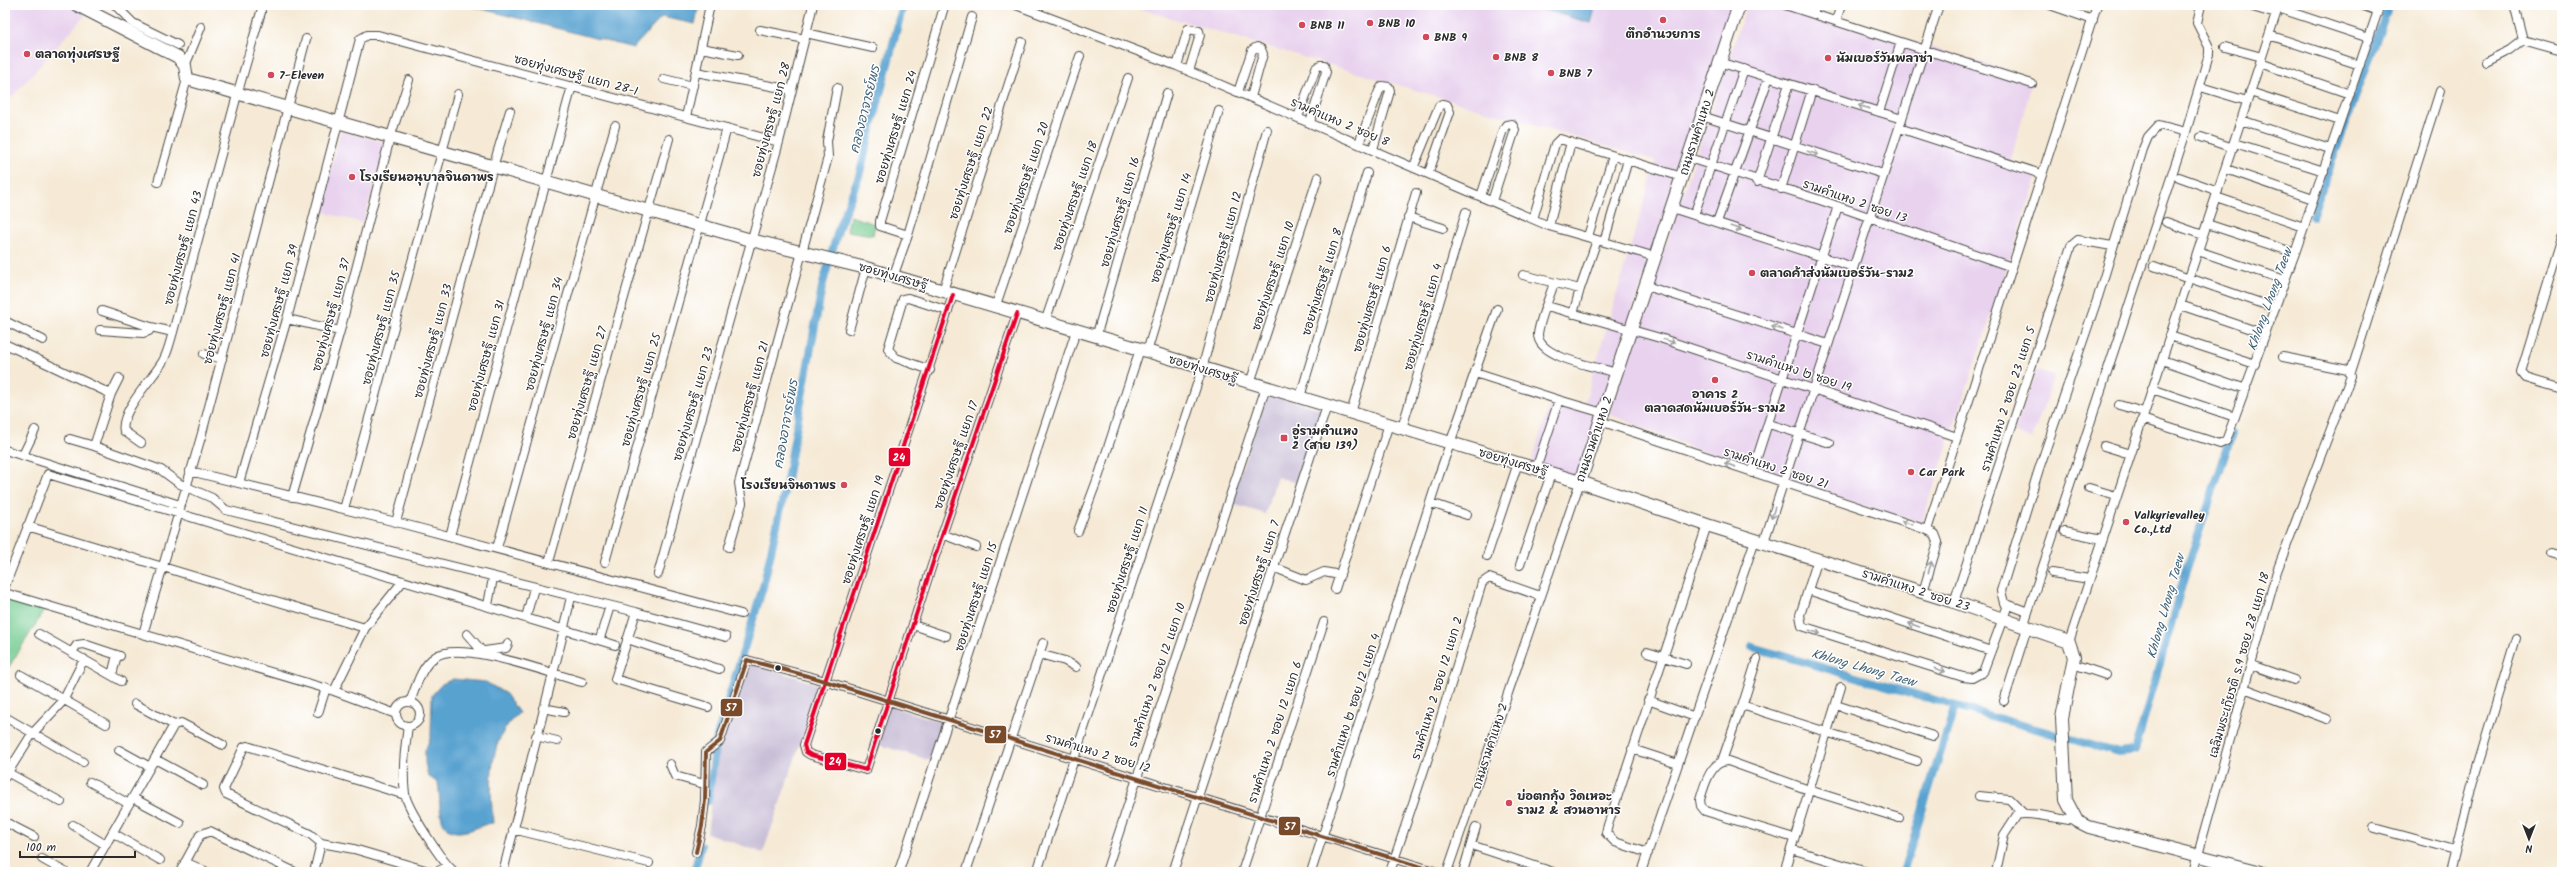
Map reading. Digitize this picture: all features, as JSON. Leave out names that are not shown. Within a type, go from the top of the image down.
[{"type":"main road","points":[[77,5],[178,57],[185,66],[187,79]]},
{"type":"main road","name":"ถนนรามคำแหง 2","points":[[1580,482],[1739,5]]},
{"type":"main road","name":"ซอยทุ่งเศรษฐี","points":[[187,79],[236,95],[751,240],[866,268],[995,308],[1143,350],[1580,482]]},
{"type":"main road","name":"รามคำแหง 2 ซอย 23","points":[[1580,482],[1707,525],[1954,602],[2025,628],[2069,642]]},
{"type":"main road","points":[[2069,642],[2074,651],[2073,664],[2064,706],[2063,739],[2066,802],[2080,822],[2261,872]]},
{"type":"street","points":[[115,5],[133,23],[178,45]]},
{"type":"street","points":[[686,117],[710,5]]},
{"type":"street","name":"ซอยทุ่งเศรษฐี แยก 28","points":[[751,240],[779,142],[813,5]]},
{"type":"street","name":"รามคำแหง 2 ซอย 8","points":[[1016,5],[1177,66],[1429,172],[1549,226],[1588,236],[1656,257]]},
{"type":"street","points":[[1788,5],[1924,51],[2032,84]]},
{"type":"street","points":[[1813,14],[1816,5]]},
{"type":"street","points":[[1836,21],[1841,5]]},
{"type":"street","points":[[1641,872],[1694,717],[1782,483],[1939,5]]},
{"type":"street","points":[[2050,5],[2093,20]]},
{"type":"street","points":[[1923,592],[1938,542],[1936,534],[1928,530],[2041,174],[2097,5]]},
{"type":"street","points":[[2004,701],[2025,628],[2028,612],[2186,132],[2210,51],[2196,23],[2201,5]]},
{"type":"street","points":[[2246,5],[2278,9],[2369,38]]},
{"type":"street","points":[[2119,405],[2143,416],[2224,444],[2246,389],[2295,253],[2379,8],[2361,5]]},
{"type":"street","points":[[2514,5],[2523,40]]},
{"type":"street","name":"ซอยทุ่งเศรษฐี แยก 24","points":[[908,235],[884,229],[880,226],[880,221],[944,7]]},
{"type":"street","points":[[2069,642],[2278,9]]},
{"type":"street","name":"ซอยทุ่งเศรษฐี แยก 43","points":[[141,443],[124,430],[124,423],[136,399],[166,357],[236,95],[262,12]]},
{"type":"street","points":[[893,276],[908,235],[972,17]]},
{"type":"street","points":[[185,66],[201,27]]},
{"type":"street","points":[[1177,66],[1188,29],[1199,31],[1200,35],[1189,72]]},
{"type":"street","points":[[760,30],[806,36],[873,48]]},
{"type":"street","name":"ซอยทุ่งเศรษฐี แยก 28-1","points":[[367,35],[378,35],[779,142]]},
{"type":"street","name":"ซอยทุ่งเศรษฐี แยก 39","points":[[239,484],[287,319],[360,39],[367,35]]},
{"type":"street","points":[[2269,35],[2360,65]]},
{"type":"street","name":"ซอยทุ่งเศรษฐี แยก 41","points":[[143,634],[164,566],[222,359],[306,39]]},
{"type":"street","points":[[2523,40],[2562,51]]},
{"type":"street","points":[[2486,62],[2510,50],[2523,40]]},
{"type":"street","name":"ซอยทุ่งเศรษฐี แยก 22","points":[[948,293],[1022,42]]},
{"type":"street","points":[[1879,112],[1901,42]]},
{"type":"street","points":[[1238,92],[1252,50],[1257,47],[1261,49],[1263,54],[1251,97]]},
{"type":"street","points":[[2225,47],[2350,94]]},
{"type":"street","points":[[701,48],[738,55]]},
{"type":"street","name":"ซอยทุ่งเศรษฐี แยก 20","points":[[995,308],[1080,56]]},
{"type":"street","points":[[1719,62],[1902,119]]},
{"type":"street","points":[[1298,117],[1316,68],[1320,65],[1324,66],[1326,72],[1310,122]]},
{"type":"street","points":[[1694,215],[1744,69]]},
{"type":"street","points":[[696,72],[792,90]]},
{"type":"street","points":[[1717,222],[1769,77]]},
{"type":"street","name":"ซอยทุ่งเศรษฐี แยก 18","points":[[1045,322],[1128,78]]},
{"type":"street","points":[[158,182],[187,79]]},
{"type":"street","points":[[664,79],[693,86]]},
{"type":"street","name":"ซอยทุ่งเศรษฐี แยก 37","points":[[292,497],[340,331],[390,138],[409,80]]},
{"type":"street","points":[[1757,182],[1790,84]]},
{"type":"street","name":"ซอยทุ่งเศรษฐี แยก 31","points":[[450,536],[572,86]]},
{"type":"street","points":[[1359,143],[1379,91],[1382,86],[1389,87],[1390,91],[1374,149]]},
{"type":"street","name":"ซอยทุ่งเศรษฐี แยก 21","points":[[729,547],[742,503],[740,483],[828,157],[827,141],[837,88]]},
{"type":"street","points":[[2204,88],[2247,101]]},
{"type":"street","points":[[1781,189],[1812,90]]},
{"type":"street","name":"เฉลิมพระเกียรติ ร.9 ซอย 28 แยก 18","points":[[2193,872],[2277,571],[2309,484],[2333,426],[2440,91]]},
{"type":"street","points":[[2250,92],[2340,122]]},
{"type":"street","name":"ซอยทุ่งเศรษฐี แยก 16","points":[[1096,337],[1168,93]]},
{"type":"street","name":"ซอยทุ่งเศรษฐี แยก 35","points":[[344,509],[458,94]]},
{"type":"street","points":[[1414,166],[1439,106],[1442,104],[1447,105],[1450,112],[1429,172]]},
{"type":"street","name":"ซอยทุ่งเศรษฐี แยก 33","points":[[396,522],[493,167],[510,111]]},
{"type":"street","name":"ซอยทุ่งเศรษฐี แยก 14","points":[[1078,531],[1143,350],[1219,111]]},
{"type":"street","points":[[1702,116],[1794,147],[1883,174]]},
{"type":"street","points":[[2241,120],[2330,149]]},
{"type":"street","points":[[1481,196],[1503,130],[1506,124],[1512,124],[1515,130],[1492,201]]},
{"type":"street","points":[[2028,612],[2004,603],[2001,596],[2003,582],[2098,297],[2112,246],[2148,137],[2159,125],[2186,132]]},
{"type":"street","name":"ซอยทุ่งเศรษฐี แยก 34","points":[[497,548],[615,126]]},
{"type":"street","name":"ซอยทุ่งเศรษฐี แยก 25","points":[[605,562],[701,226],[727,128]]},
{"type":"street","points":[[1899,128],[2041,174]]},
{"type":"street","name":"ซอยทุ่งเศรษฐี แยก 12","points":[[1202,369],[1267,130]]},
{"type":"street","points":[[2201,137],[2324,171]]},
{"type":"street","name":"ซอยทุ่งเศรษฐี แยก 27","points":[[550,562],[669,139]]},
{"type":"street","points":[[1533,219],[1554,144],[1560,139],[1682,177]]},
{"type":"street","points":[[1549,226],[1570,142]]},
{"type":"street","points":[[1588,236],[1613,156]]},
{"type":"street","name":"รามคำแหง 2 ซอย 13","points":[[1689,158],[1757,182],[1838,206],[2012,267]]},
{"type":"street","points":[[1573,314],[1580,289],[1601,241],[1628,160]]},
{"type":"street","points":[[2226,169],[2313,199]]},
{"type":"street","name":"ซอยทุ่งเศรษฐี แยก 8","points":[[1300,397],[1367,173]]},
{"type":"street","name":"ซอยทุ่งเศรษฐี แยก 10","points":[[1250,383],[1318,177]]},
{"type":"street","points":[[2179,177],[2217,194],[2304,227]]},
{"type":"street","name":"ซอยทุ่งเศรษฐี แยก 6","points":[[1351,413],[1416,193]]},
{"type":"street","points":[[1752,473],[1784,378],[1838,206]]},
{"type":"street","points":[[1672,208],[1853,267]]},
{"type":"street","name":"ซอยทุ่งเศรษฐี แยก 4","points":[[1402,428],[1466,212]]},
{"type":"street","points":[[1408,217],[1444,228]]},
{"type":"street","points":[[2166,222],[2204,234]]},
{"type":"street","points":[[2207,224],[2295,253]]},
{"type":"street","points":[[2562,237],[2521,372],[2526,378],[2562,389]]},
{"type":"street","name":"ซอยทุ่งเศรษฐี แยก 23","points":[[658,574],[751,240]]},
{"type":"street","name":"รามคำแหง 2 ซอย 23 แยก 5","points":[[1954,602],[2071,246],[2078,240],[2112,246]]},
{"type":"street","points":[[2198,251],[2285,280]]},
{"type":"street","points":[[2154,266],[2275,308]]},
{"type":"street","points":[[849,330],[866,268]]},
{"type":"street","points":[[1523,275],[1580,289]]},
{"type":"street","points":[[1554,283],[1538,334],[1545,350],[1551,354],[1617,373]]},
{"type":"street","points":[[1646,286],[1828,344]]},
{"type":"street","name":"ซอยทุ่งเศรษฐี แยก 19","points":[[888,701],[866,770],[806,752],[804,745],[930,370],[948,311],[948,293]]},
{"type":"street","points":[[930,370],[896,358],[888,349],[903,300],[908,298],[948,311]]},
{"type":"street","points":[[2180,305],[2265,334]]},
{"type":"street","name":"รามคำแหง ๒ ซอย 19","points":[[1547,306],[1660,338],[1784,378],[1957,437]]},
{"type":"street","name":"รามคำแหง ๒ ซอย 12 แยก 4","points":[[1311,872],[1450,442],[1497,309]]},
{"type":"street","points":[[102,311],[151,327],[173,332]]},
{"type":"street","name":"ซอยทุ่งเศรษฐี แยก 17","points":[[888,701],[942,534],[1017,314]]},
{"type":"street","points":[[287,319],[340,331]]},
{"type":"street","points":[[5,322],[43,340]]},
{"type":"street","points":[[100,330],[143,333],[149,331],[151,327]]},
{"type":"street","name":"ซอยทุ่งเศรษฐี แยก 15","points":[[899,871],[950,720],[1076,331]]},
{"type":"street","points":[[2170,336],[2255,364]]},
{"type":"street","points":[[5,344],[111,394]]},
{"type":"street","points":[[204,354],[222,359]]},
{"type":"street","points":[[2283,356],[2351,372]]},
{"type":"street","points":[[2162,360],[2246,389]]},
{"type":"street","name":"ซอยทุ่งเศรษฐี แยก 11","points":[[1037,872],[1202,369]]},
{"type":"street","name":"รามคำแหง 2 ซอย 21","points":[[1475,373],[1559,400],[1752,473],[1928,530]]},
{"type":"street","points":[[94,446],[111,394],[119,378]]},
{"type":"street","name":"รามคำแหง 2 ซอย 12 แยก 10","points":[[1106,872],[1135,777],[1266,387]]},
{"type":"street","points":[[2152,389],[2235,417]]},
{"type":"street","points":[[1536,469],[1559,400]]},
{"type":"street","name":"ซอยทุ่งเศรษฐี แยก 7","points":[[1173,872],[1327,406]]},
{"type":"street","points":[[1335,589],[1390,424]]},
{"type":"street","points":[[1769,424],[1830,443]]},
{"type":"street","points":[[23,455],[35,430]]},
{"type":"street","points":[[70,439],[94,446],[157,469],[186,486],[212,498],[226,510],[493,578],[636,612],[726,637]]},
{"type":"street","points":[[2104,446],[2130,454]]},
{"type":"street","points":[[5,450],[180,505]]},
{"type":"street","points":[[1487,556],[1518,463]]},
{"type":"street","points":[[190,471],[497,548],[741,614]]},
{"type":"street","points":[[5,586],[48,474],[564,628],[615,645]]},
{"type":"street","points":[[1520,565],[1551,474]]},
{"type":"street","name":"ถนนรามคำแหง 2","points":[[1447,872],[1580,482]]},
{"type":"street","points":[[2089,488],[2116,496]]},
{"type":"street","points":[[1431,503],[1467,515]]},
{"type":"street","points":[[1648,853],[1615,842],[1606,833],[1662,657],[1707,525]]},
{"type":"street","points":[[27,526],[164,566],[365,628]]},
{"type":"street","points":[[2065,531],[2102,539]]},
{"type":"street","points":[[942,534],[976,546]]},
{"type":"street","points":[[2552,552],[2562,556]]},
{"type":"street","points":[[1818,559],[1800,620],[1802,626],[1813,631],[1972,678],[1983,672],[2008,605]]},
{"type":"street","points":[[1273,567],[1306,580],[1324,572],[1340,575]]},
{"type":"street","points":[[2052,573],[2089,579]]},
{"type":"street","points":[[488,605],[493,578]]},
{"type":"street","name":"รามคำแหง 2 ซอย 12 แยก 2","points":[[1394,859],[1433,743],[1482,583],[1489,578],[1540,596]]},
{"type":"street","points":[[334,691],[365,628],[403,581]]},
{"type":"street","points":[[526,617],[534,588]]},
{"type":"street","points":[[1808,590],[1991,651]]},
{"type":"street","points":[[5,593],[326,688],[396,714],[401,723],[408,726],[414,725],[420,715],[420,709],[410,702]]},
{"type":"street","points":[[503,872],[571,597]]},
{"type":"street","points":[[600,638],[610,606]]},
{"type":"street","points":[[636,612],[615,679],[708,706]]},
{"type":"street","name":"รามคำแหง 2 ซอย 12 แยก 6","points":[[1242,872],[1324,622]]},
{"type":"street","points":[[913,625],[946,636]]},
{"type":"street","points":[[39,634],[121,681]]},
{"type":"street","points":[[467,634],[478,652],[582,682]]},
{"type":"street","points":[[2450,872],[2473,780],[2516,638]]},
{"type":"street","points":[[627,639],[719,669]]},
{"type":"street","points":[[966,872],[1043,643]]},
{"type":"street","points":[[72,652],[77,645],[84,644],[118,655],[112,675]]},
{"type":"street","points":[[396,714],[401,705],[410,702],[423,670],[435,656],[452,651],[478,652],[506,648],[508,644]]},
{"type":"street","points":[[1647,652],[1686,664]]},
{"type":"street","points":[[1039,654],[1065,661],[1076,667]]},
{"type":"street","points":[[1722,761],[1742,707],[1757,659]]},
{"type":"street","points":[[61,802],[6,774],[32,734],[63,701],[84,660]]},
{"type":"street","name":"รามคำแหง 2 ซอย 12","points":[[704,784],[705,755],[721,738],[743,665],[747,660],[751,660],[1260,815],[1437,872]]},
{"type":"street","points":[[2073,664],[2106,675]]},
{"type":"street","points":[[2250,665],[2294,680]]},
{"type":"street","points":[[21,675],[63,701],[106,724]]},
{"type":"street","points":[[1784,872],[1841,687]]},
{"type":"street","points":[[318,713],[326,688]]},
{"type":"street","points":[[2244,688],[2327,719]]},
{"type":"street","points":[[1648,700],[1694,717]]},
{"type":"street","points":[[135,704],[223,745]]},
{"type":"street","points":[[1836,705],[1933,736]]},
{"type":"street","points":[[1742,707],[1917,761]]},
{"type":"street","points":[[543,708],[564,712]]},
{"type":"street","points":[[5,717],[32,734],[83,762]]},
{"type":"street","points":[[90,872],[150,767],[177,724]]},
{"type":"street","points":[[408,726],[405,796],[451,870],[436,872]]},
{"type":"street","points":[[536,736],[557,741]]},
{"type":"street","points":[[405,796],[250,746],[244,747],[225,783],[226,794],[310,834],[321,843],[354,849],[432,872]]},
{"type":"street","points":[[1632,749],[1678,764]]},
{"type":"street","points":[[119,750],[150,767]]},
{"type":"street","points":[[155,759],[203,785]]},
{"type":"street","points":[[1794,838],[1716,814],[1701,806],[1702,791],[1716,764],[1722,761],[1728,761],[1809,790],[1899,818]]},
{"type":"street","points":[[670,764],[675,776],[704,784],[702,826],[696,852]]},
{"type":"street","points":[[90,782],[180,822]]},
{"type":"street","points":[[1979,796],[2009,799],[2023,813],[2080,822]]},
{"type":"street","points":[[1996,872],[2004,835],[2012,820],[2023,813]]},
{"type":"street","points":[[5,822],[34,837]]},
{"type":"street","points":[[73,825],[106,845]]},
{"type":"street","points":[[1463,872],[1476,827]]},
{"type":"street","points":[[2374,828],[2455,850]]},
{"type":"street","points":[[513,829],[648,863]]},
{"type":"street","points":[[180,872],[200,835],[210,831],[295,872]]},
{"type":"street","points":[[113,833],[160,860]]},
{"type":"street","points":[[314,872],[321,843]]},
{"type":"street","points":[[1471,845],[1553,872]]},
{"type":"street","points":[[1791,849],[1867,872]]},
{"type":"street","points":[[42,859],[65,872]]},
{"type":"street","points":[[1390,872],[1394,859]]},
{"type":"street","points":[[185,862],[207,872]]},
{"type":"shaded area","name":"ตลาดทุ่งเศรษฐี","points":[[5,5],[69,5],[86,14],[12,97],[5,95]]},
{"type":"shaded area","points":[[1127,5],[1733,5],[1578,477],[1531,463],[1551,401],[1582,411],[1656,161]]},
{"type":"shaded area","points":[[1747,5],[1797,5],[2033,79],[2009,167],[2037,177],[1922,522],[1782,483],[1609,414]]},
{"type":"shaded area","name":"โรงเรียนอนุบาลจินดาพร","points":[[341,131],[386,143],[363,223],[319,211]]},
{"type":"shaded area","points":[[2036,371],[2054,376],[2032,439],[2014,433]]},
{"type":"shaded area","points":[[1267,393],[1323,410],[1298,483],[1277,477],[1265,514],[1230,503]]},
{"type":"shaded area","points":[[751,663],[820,685],[763,853],[707,833],[718,753],[744,668]]},
{"type":"shaded area","points":[[889,706],[945,723],[932,761],[876,744]]},
{"type":"green space","points":[[850,216],[875,224],[873,235],[847,231]]},
{"type":"green space","points":[[5,599],[44,611],[5,673]]},
{"type":"water","points":[[467,5],[699,5],[695,24],[662,17],[633,48]]},
{"type":"water","points":[[1527,5],[1596,5],[1591,23]]},
{"type":"water","points":[[453,679],[486,682],[506,694],[519,713],[501,736],[496,749],[491,778],[493,823],[466,831],[456,832],[449,830],[444,824],[440,809],[438,783],[428,776],[425,763],[425,751],[431,736],[432,695],[442,684]]},
{"type":"waterway","name":"คลองอาจารย์พร","points":[[708,801],[717,736],[763,587],[786,485],[822,287],[839,227],[859,176],[903,5]]},
{"type":"waterway","name":"Khlong Lhong Taew","points":[[2312,216],[2389,5]]},
{"type":"waterway","name":"Khlong Lhong Taew","points":[[1752,647],[2119,753],[2135,751],[2186,571],[2232,434]]},
{"type":"waterway","points":[[1903,872],[1955,706]]},
{"type":"waterway","name":"คลองอาจารย์พร","points":[[694,872],[701,846]]},
{"type":"transit line","name":"24","points":[[953,295],[804,745],[806,752],[811,755],[866,770],[934,559],[1017,314]]},
{"type":"transit line","name":"57","points":[[696,852],[702,826],[705,800],[706,752],[720,741],[747,660],[815,678],[1437,872]]},
{"type":"place","name":"ตึกอำนวยการ","points":[[1663,20]]},
{"type":"place","name":"BNB 10","points":[[1370,23]]},
{"type":"place","name":"BNB 11","points":[[1302,25]]},
{"type":"place","name":"BNB 9","points":[[1426,37]]},
{"type":"place","name":"ตลาดทุ่งเศรษฐี","points":[[27,54]]},
{"type":"place","name":"BNB 8","points":[[1496,57]]},
{"type":"place","name":"นัมเบอร์วันพลาซ่า","points":[[1828,58]]},
{"type":"place","name":"BNB 7","points":[[1551,73]]},
{"type":"place","name":"7-Eleven","points":[[271,75]]},
{"type":"place","name":"โรงเรียนอนุบาลจินดาพร","points":[[352,177]]},
{"type":"place","name":"ตลาดค้าส่งนัมเบอร์วัน-ราม2","points":[[1752,273]]},
{"type":"place","name":"อาคาร 2 ตลาดสดนัมเบอร์วัน-ราม2","points":[[1715,380]]},
{"type":"place","name":"อู่รามคำแหง 2 (สาย 139)","points":[[1284,438]]},
{"type":"place","name":"Car Park","points":[[1911,472]]},
{"type":"place","name":"โรงเรียนจินดาพร","points":[[844,485]]},
{"type":"place","name":"Valkyrievalley Co.,Ltd","points":[[2126,522]]},
{"type":"place","name":"บ่อตกกุ้ง วิดเหอะ ราม2 & สวนอาหาร","points":[[1509,803]]}]
